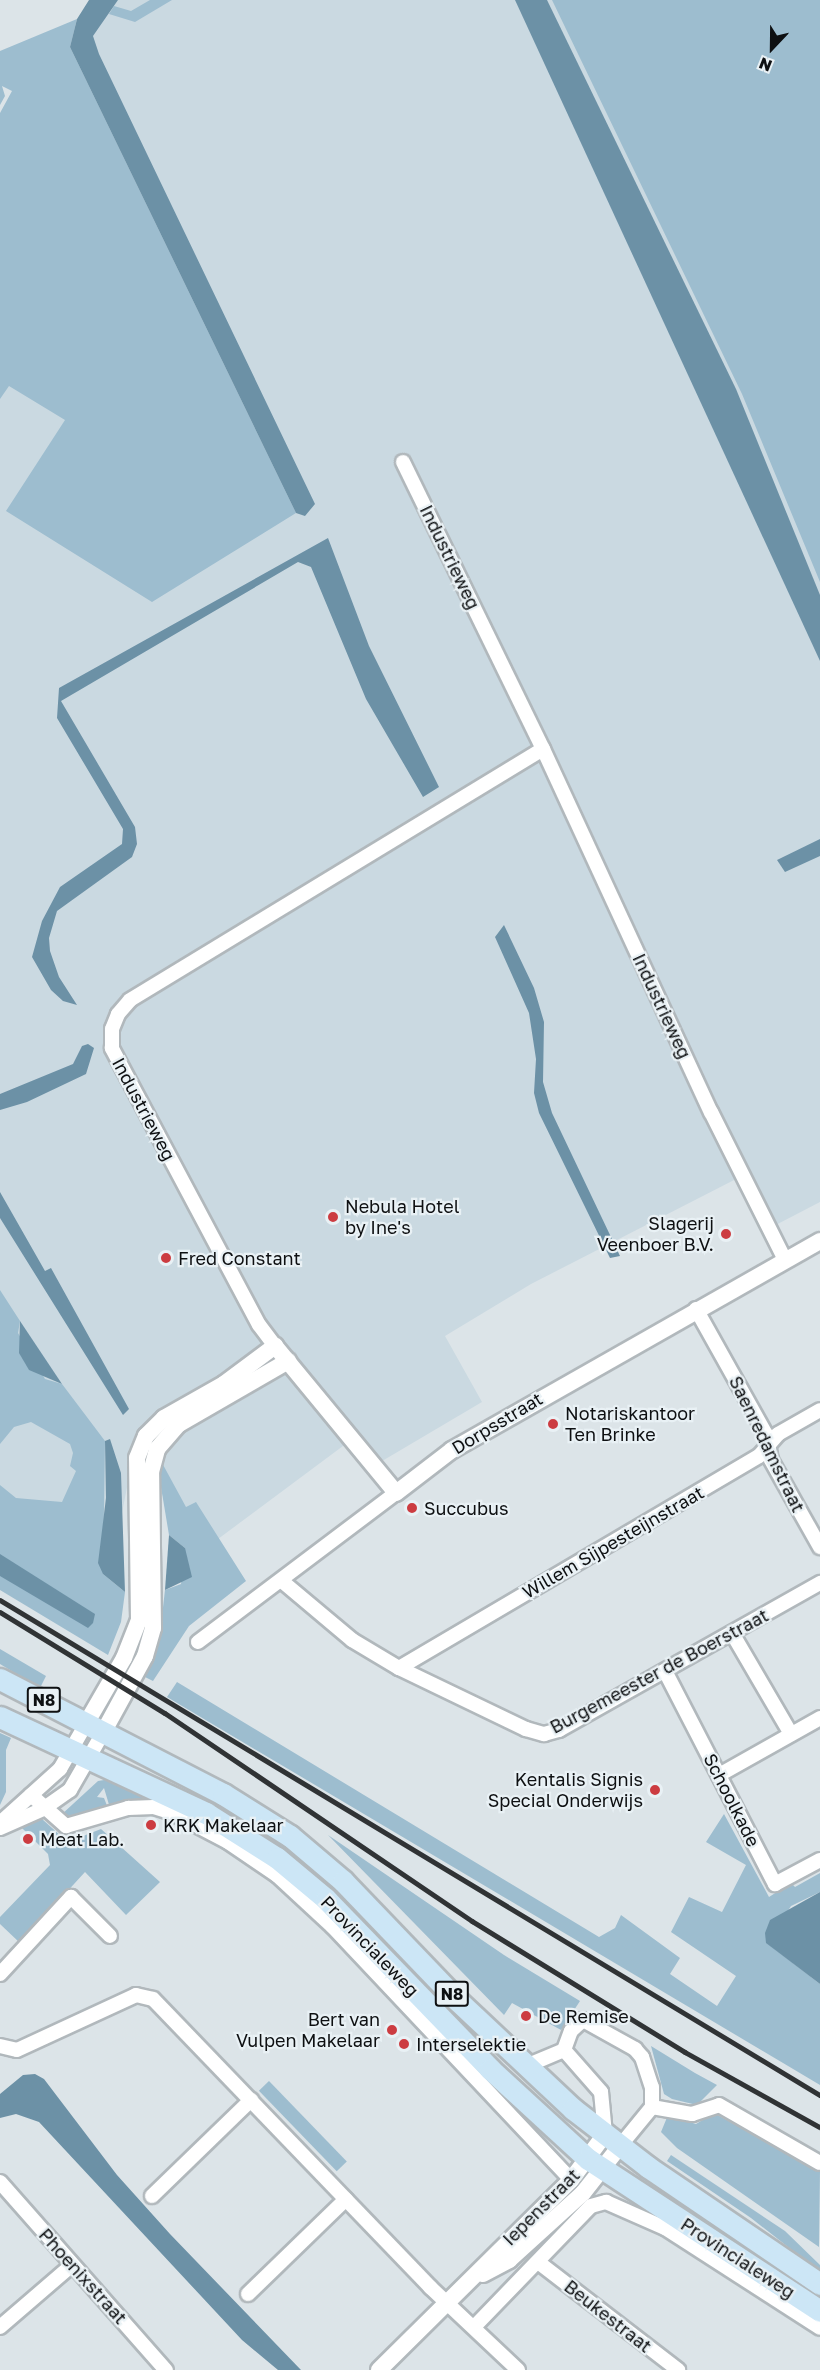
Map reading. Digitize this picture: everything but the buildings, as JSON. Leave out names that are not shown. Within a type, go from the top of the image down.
[{"type":"main road","name":"Provincialeweg","points":[[0,1679],[223,1794],[290,1836],[343,1881],[526,2067],[612,2140],[820,2284]]},
{"type":"main road","name":"Provincialeweg","points":[[0,1717],[207,1813],[277,1858],[326,1899],[490,2069],[595,2165],[820,2311]]},
{"type":"street","name":"Industrieweg","points":[[403,462],[543,749],[711,1112],[785,1260]]},
{"type":"street","name":"Industrieweg","points":[[396,1493],[259,1325],[112,1048],[112,1029],[130,999],[543,749]]},
{"type":"street","name":"Dorpsstraat","points":[[198,1642],[282,1582],[452,1450],[820,1240]]},
{"type":"street","name":"Saenredamstraat","points":[[696,1309],[766,1434],[771,1460],[820,1547]]},
{"type":"street","points":[[0,1828],[43,1809],[70,1790],[91,1758],[95,1727],[139,1620],[141,1556],[137,1465],[142,1443],[164,1418],[224,1384],[275,1346]]},
{"type":"street","points":[[0,1823],[60,1769],[71,1750],[95,1727],[145,1656],[153,1628],[151,1472],[157,1449],[179,1424],[288,1361]]},
{"type":"street","name":"Willem Sijpesteijnstraat","points":[[399,1668],[759,1456],[778,1434],[820,1410]]},
{"type":"street","name":"Burgemeester de Boerstraat","points":[[282,1582],[352,1640],[399,1668],[526,1729],[544,1734],[559,1730],[820,1583]]},
{"type":"street","points":[[732,1633],[791,1734]]},
{"type":"street","name":"Schoolkade","points":[[665,1671],[775,1884],[820,1860]]},
{"type":"street","points":[[719,1775],[820,1718]]},
{"type":"street","name":"Provincialeweg","points":[[31,1795],[61,1824],[74,1826],[112,1811],[154,1807],[193,1822],[278,1876],[332,1926],[571,2180]]},
{"type":"street","points":[[0,1974],[71,1897],[110,1936]]},
{"type":"street","points":[[0,2046],[16,2050],[136,1995],[145,1995],[251,2100],[430,2288],[449,2301],[518,2370]]},
{"type":"street","points":[[526,2067],[564,2050],[571,2031],[583,2020],[635,2049],[642,2057],[652,2087],[652,2107],[692,2114],[719,2105],[820,2163]]},
{"type":"street","points":[[564,2050],[601,2092],[612,2140]]},
{"type":"street","points":[[152,2196],[251,2100]]},
{"type":"street","name":"Iepenstraat","points":[[379,2370],[449,2301],[475,2279],[509,2260],[595,2165],[612,2140],[636,2127],[652,2107]]},
{"type":"street","name":"Iepenstraat","points":[[475,2279],[496,2252],[571,2180],[595,2165]]},
{"type":"street","name":"Phoenixstraat","points":[[0,2182],[160,2368]]},
{"type":"street","points":[[248,2294],[346,2199]]},
{"type":"street","name":"Provincialeweg","points":[[591,2206],[606,2202],[665,2228],[820,2328]]},
{"type":"street","name":"Iepenstraat","points":[[474,2327],[591,2206]]},
{"type":"street","name":"Iepenstraat","points":[[509,2260],[511,2289]]},
{"type":"street","name":"Beukestraat","points":[[538,2262],[678,2370]]},
{"type":"street","points":[[0,2327],[72,2265]]},
{"type":"shaded area","points":[[89,0],[118,0],[93,36],[99,54],[315,504],[305,516],[296,513],[70,47],[77,19]]},
{"type":"shaded area","points":[[95,0],[820,0],[820,1202],[768,1229],[738,1178],[531,1284],[445,1336],[482,1402],[372,1467],[347,1443],[214,1542],[131,1467],[98,1635],[0,1574],[0,125]]},
{"type":"shaded area","points":[[150,0],[172,0],[135,22],[109,14],[114,6],[131,11]]},
{"type":"shaded area","points":[[515,0],[547,0],[736,389],[820,595],[820,661]]},
{"type":"shaded area","points":[[552,0],[820,0],[820,582],[742,394]]},
{"type":"shaded area","points":[[77,19],[70,47],[296,513],[152,602],[6,511],[65,420],[9,386],[0,399],[0,113],[12,91],[2,86],[5,96],[0,105],[0,51]]},
{"type":"shaded area","points":[[328,538],[369,646],[439,787],[423,797],[366,699],[311,567],[298,562],[61,701],[135,827],[137,844],[132,857],[57,911],[49,938],[50,951],[59,977],[77,1005],[63,1001],[51,990],[32,957],[42,921],[60,887],[122,844],[123,829],[57,718],[59,688]]},
{"type":"shaded area","points":[[820,839],[820,856],[785,872],[777,860]]},
{"type":"shaded area","points":[[504,925],[534,988],[544,1022],[543,1082],[552,1113],[620,1256],[610,1258],[539,1113],[534,1093],[536,1059],[529,1013],[495,937]]},
{"type":"shaded area","points":[[88,1044],[94,1048],[86,1074],[27,1102],[0,1110],[0,1094],[73,1064],[82,1046]]},
{"type":"shaded area","points":[[0,1192],[45,1271],[51,1268],[129,1409],[123,1415],[0,1218]]},
{"type":"shaded area","points":[[0,1290],[20,1321],[18,1333],[45,1379],[62,1384],[105,1441],[103,1574],[125,1592],[121,1622],[108,1655],[0,1590],[0,1485],[16,1498],[62,1502],[76,1471],[70,1466],[73,1453],[70,1444],[31,1422],[14,1427],[0,1444]]},
{"type":"shaded area","points":[[20,1321],[62,1384],[29,1370],[19,1353]]},
{"type":"shaded area","points":[[110,1439],[121,1473],[125,1592],[103,1574],[98,1563],[106,1498],[105,1441]]},
{"type":"shaded area","points":[[161,1461],[186,1507],[196,1502],[246,1581],[189,1626],[153,1681],[145,1677],[160,1633],[165,1590],[181,1584],[185,1548],[169,1535],[160,1481]]},
{"type":"shaded area","points":[[169,1535],[185,1548],[192,1577],[165,1590]]},
{"type":"shaded area","points":[[0,1554],[95,1614],[93,1623],[88,1628],[0,1576]]},
{"type":"shaded area","points":[[0,1649],[46,1676],[40,1688],[0,1664]]},
{"type":"shaded area","points":[[177,1682],[599,1937],[615,1928],[621,1915],[680,1958],[670,1974],[717,2006],[736,1976],[671,1932],[689,1897],[722,1912],[746,1865],[706,1842],[724,1814],[769,1897],[791,1883],[795,1887],[820,1873],[820,1892],[791,1906],[767,1943],[820,1984],[820,2085],[167,1697]]},
{"type":"shaded area","points":[[0,1733],[11,1738],[6,1750],[6,1792],[0,1805]]},
{"type":"shaded area","points":[[110,1779],[164,1801],[110,1808],[104,1788],[97,1797],[104,1798],[108,1808],[75,1818],[61,1815],[98,1781]]},
{"type":"shaded area","points":[[42,1819],[61,1836],[78,1838],[101,1829],[160,1882],[126,1915],[85,1872],[20,1943],[0,1924],[0,1917],[50,1865],[48,1854],[19,1825]]},
{"type":"shaded area","points":[[328,1835],[504,1955],[580,2001],[561,2030],[512,2003],[504,2015]]},
{"type":"shaded area","points":[[820,1892],[820,1984],[766,1943],[765,1933],[770,1920]]},
{"type":"shaded area","points":[[651,2046],[717,2085],[697,2105],[672,2099],[664,2094]]},
{"type":"shaded area","points":[[35,2074],[44,2079],[117,2175],[170,2234],[301,2370],[278,2370],[242,2340],[39,2122],[16,2114],[0,2118],[0,2094],[23,2075]]},
{"type":"shaded area","points":[[269,2081],[347,2162],[337,2171],[259,2091]]},
{"type":"shaded area","points":[[714,2113],[820,2171],[819,2247],[677,2148],[661,2132],[668,2115],[696,2124]]},
{"type":"shaded area","points":[[671,2155],[785,2231],[820,2265],[820,2272],[751,2218],[667,2161]]},
{"type":"railway","points":[[0,1600],[820,2095]]},
{"type":"railway","points":[[0,1612],[165,1713],[472,1921],[685,2052],[820,2127]]},
{"type":"place","name":"Nebula Hotel by Ine's","points":[[333,1217]]},
{"type":"place","name":"Slagerij Veenboer B.V.","points":[[726,1234]]},
{"type":"place","name":"Fred Constant","points":[[166,1258]]},
{"type":"place","name":"Notariskantoor Ten Brinke","points":[[553,1424]]},
{"type":"place","name":"Succubus","points":[[412,1508]]},
{"type":"place","name":"Kentalis Signis Special Onderwijs","points":[[655,1790]]},
{"type":"place","name":"KRK Makelaar","points":[[151,1825]]},
{"type":"place","name":"Meat Lab.","points":[[28,1839]]},
{"type":"place","name":"De Remise","points":[[526,2016]]},
{"type":"place","name":"Bert van Vulpen Makelaar","points":[[392,2030]]},
{"type":"place","name":"Interselektie","points":[[404,2044]]}]
